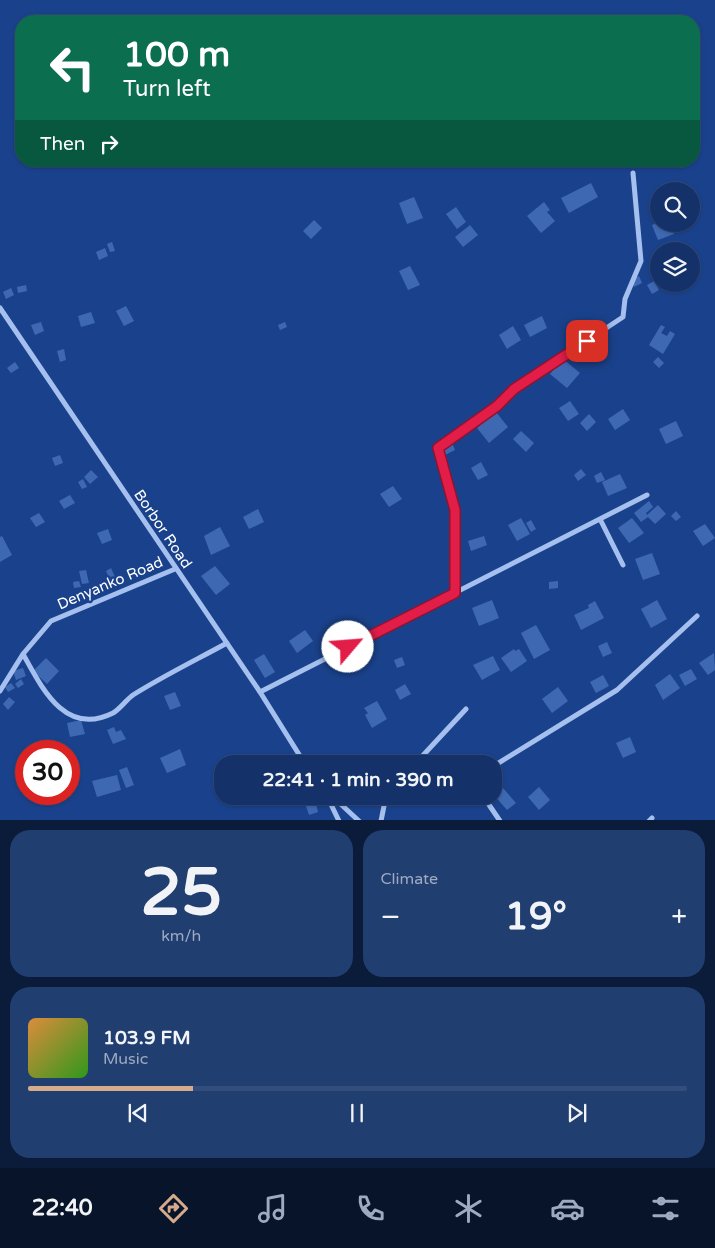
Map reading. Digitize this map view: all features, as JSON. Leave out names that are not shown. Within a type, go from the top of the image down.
[{"type":"street","points":[[455,593],[455,510],[438,448],[497,406],[514,389],[623,317],[625,299],[640,261],[633,173]]},
{"type":"street","name":"Borbor Road","points":[[0,308],[260,692],[299,755]]},
{"type":"street","points":[[260,692],[647,495]]},
{"type":"street","points":[[600,519],[623,565]]},
{"type":"street","name":"Denyanko Road","points":[[0,691],[22,654],[51,621],[175,569]]},
{"type":"street","points":[[502,761],[617,690],[697,616]]},
{"type":"street","points":[[22,654],[47,697],[74,717],[89,719],[116,712],[133,695],[227,643]]},
{"type":"street","points":[[423,755],[466,709]]},
{"type":"street","points":[[332,805],[339,820]]},
{"type":"street","points":[[342,805],[359,820]]},
{"type":"street","points":[[381,820],[384,805]]},
{"type":"street","points":[[489,805],[500,820]]},
{"type":"building","points":[[591,183],[598,197],[569,213],[561,198]]},
{"type":"building","points":[[414,197],[423,218],[407,224],[399,203]]},
{"type":"building","points":[[544,202],[550,210],[547,212],[555,221],[541,233],[527,216]]},
{"type":"building","points":[[456,207],[466,222],[457,229],[446,214]]},
{"type":"building","points":[[314,220],[322,228],[311,239],[303,231]]},
{"type":"building","points":[[470,225],[478,235],[463,247],[455,237]]},
{"type":"building","points":[[655,232],[673,232],[674,234],[658,240]]},
{"type":"building","points":[[112,242],[115,251],[110,252],[107,244]]},
{"type":"building","points":[[105,248],[108,256],[99,260],[96,252]]},
{"type":"building","points":[[410,266],[420,285],[408,290],[399,271]]},
{"type":"building","points":[[639,276],[642,283],[634,287],[631,280]]},
{"type":"building","points":[[26,285],[27,291],[18,293],[17,287]]},
{"type":"building","points":[[11,288],[14,295],[6,299],[3,292]]},
{"type":"building","points":[[126,306],[134,321],[124,326],[116,311]]},
{"type":"building","points":[[91,312],[95,323],[81,327],[78,316]]},
{"type":"building","points":[[542,316],[547,328],[530,337],[524,325]]},
{"type":"building","points":[[41,322],[44,331],[35,335],[31,325]]},
{"type":"building","points":[[285,322],[287,327],[280,330],[278,325]]},
{"type":"building","points":[[661,325],[665,327],[661,333],[667,336],[670,331],[675,334],[663,354],[649,345]]},
{"type":"building","points":[[513,326],[521,340],[507,349],[499,335]]},
{"type":"building","points":[[592,340],[600,348],[595,353],[587,345]]},
{"type":"building","points":[[64,349],[66,360],[60,362],[57,351]]},
{"type":"building","points":[[658,357],[664,363],[659,368],[653,362]]},
{"type":"building","points":[[563,359],[580,373],[567,388],[550,374]]},
{"type":"building","points":[[15,362],[19,368],[11,373],[7,368]]},
{"type":"building","points":[[570,401],[579,414],[568,421],[559,408]]},
{"type":"building","points":[[623,409],[630,420],[615,430],[608,419]]},
{"type":"building","points":[[496,412],[508,427],[489,443],[477,428]]},
{"type":"building","points":[[589,414],[596,422],[587,431],[580,423]]},
{"type":"building","points":[[676,421],[683,436],[666,444],[659,429]]},
{"type":"building","points":[[521,431],[534,443],[526,452],[513,439]]},
{"type":"building","points":[[452,443],[455,450],[445,455],[442,447]]},
{"type":"building","points":[[60,455],[63,463],[55,466],[52,458]]},
{"type":"building","points":[[481,462],[488,475],[478,480],[471,468]]},
{"type":"building","points":[[581,469],[586,475],[578,481],[574,475]]},
{"type":"building","points":[[91,470],[98,477],[90,484],[84,477]]},
{"type":"building","points":[[601,472],[605,480],[597,483],[594,476]]},
{"type":"building","points":[[620,474],[627,488],[608,496],[602,482]]},
{"type":"building","points":[[83,479],[87,487],[82,489],[78,482]]},
{"type":"building","points":[[393,486],[402,499],[389,507],[380,494]]},
{"type":"building","points":[[70,495],[75,503],[64,509],[59,501]]},
{"type":"building","points":[[649,501],[653,507],[646,513],[647,515],[658,505],[666,514],[655,524],[648,517],[641,522],[634,513]]},
{"type":"building","points":[[258,509],[264,522],[249,529],[243,517]]},
{"type":"building","points":[[676,511],[681,517],[676,521],[671,516]]},
{"type":"building","points":[[39,513],[45,522],[36,527],[30,518]]},
{"type":"building","points":[[521,518],[530,534],[517,541],[508,525]]},
{"type":"building","points":[[632,518],[644,533],[629,543],[618,528]]},
{"type":"building","points":[[531,520],[536,529],[531,532],[526,523]]},
{"type":"building","points":[[705,524],[715,538],[703,546],[693,531]]},
{"type":"building","points":[[220,527],[230,546],[211,555],[204,536]]},
{"type":"building","points":[[108,529],[112,540],[102,544],[97,533]]},
{"type":"building","points":[[2,536],[12,555],[0,562],[0,537]]},
{"type":"building","points":[[484,536],[487,545],[471,551],[468,541]]},
{"type":"building","points":[[652,553],[660,574],[643,580],[635,559]]},
{"type":"building","points":[[215,566],[230,584],[216,595],[201,576]]},
{"type":"building","points":[[111,568],[115,577],[110,580],[106,571]]},
{"type":"building","points":[[86,570],[89,583],[82,584],[79,571]]},
{"type":"building","points":[[79,581],[81,587],[74,588],[73,582]]},
{"type":"building","points":[[558,581],[558,588],[549,589],[549,582]]},
{"type":"building","points":[[492,600],[499,618],[479,626],[472,608]]},
{"type":"building","points":[[657,600],[667,619],[651,628],[641,609]]},
{"type":"building","points":[[595,601],[604,618],[581,630],[574,615],[589,608],[588,605]]},
{"type":"building","points":[[536,625],[550,650],[534,659],[521,633]]},
{"type":"building","points":[[305,630],[313,641],[297,653],[289,641]]},
{"type":"building","points":[[607,642],[612,653],[603,657],[598,646]]},
{"type":"building","points":[[514,649],[515,651],[519,649],[527,661],[511,672],[501,658]]},
{"type":"building","points":[[714,653],[715,670],[708,675],[699,663]]},
{"type":"building","points":[[264,654],[275,672],[265,678],[254,660]]},
{"type":"building","points":[[493,656],[500,670],[482,680],[473,665]]},
{"type":"building","points":[[402,657],[405,665],[397,668],[394,660]]},
{"type":"building","points":[[46,658],[59,671],[47,684],[33,671]]},
{"type":"building","points":[[23,668],[26,676],[16,680],[13,671]]},
{"type":"building","points":[[691,669],[697,679],[685,686],[679,675]]},
{"type":"building","points":[[670,674],[680,688],[663,700],[655,685]]},
{"type":"building","points":[[603,675],[609,686],[596,693],[590,682]]},
{"type":"building","points":[[21,679],[24,684],[18,688],[15,684]]},
{"type":"building","points":[[11,683],[15,688],[8,692],[5,687]]},
{"type":"building","points":[[405,684],[411,694],[400,700],[395,690]]},
{"type":"building","points":[[558,687],[568,701],[552,713],[542,699]]},
{"type":"building","points":[[175,692],[181,706],[170,710],[164,696]]},
{"type":"building","points":[[9,697],[15,702],[8,710],[3,704]]},
{"type":"building","points":[[377,701],[387,719],[372,728],[365,715],[368,713],[364,708]]},
{"type":"building","points":[[81,720],[85,734],[70,737],[67,723]]},
{"type":"building","points":[[114,727],[116,732],[121,730],[126,739],[113,744],[107,730]]},
{"type":"building","points":[[630,737],[636,752],[623,758],[616,743]]},
{"type":"building","points":[[180,749],[186,765],[167,773],[160,758]]},
{"type":"building","points":[[127,767],[134,785],[126,788],[119,770]]},
{"type":"building","points":[[117,775],[121,790],[97,797],[92,781]]},
{"type":"building","points":[[539,787],[550,800],[539,810],[528,797]]},
{"type":"building","points":[[502,789],[516,803],[507,810],[502,804]]},
{"type":"building","points":[[306,805],[316,805],[318,812],[309,815]]},
{"type":"route","points":[[348,647],[455,593],[455,510],[438,448],[497,406],[514,389],[587,341]]}]
